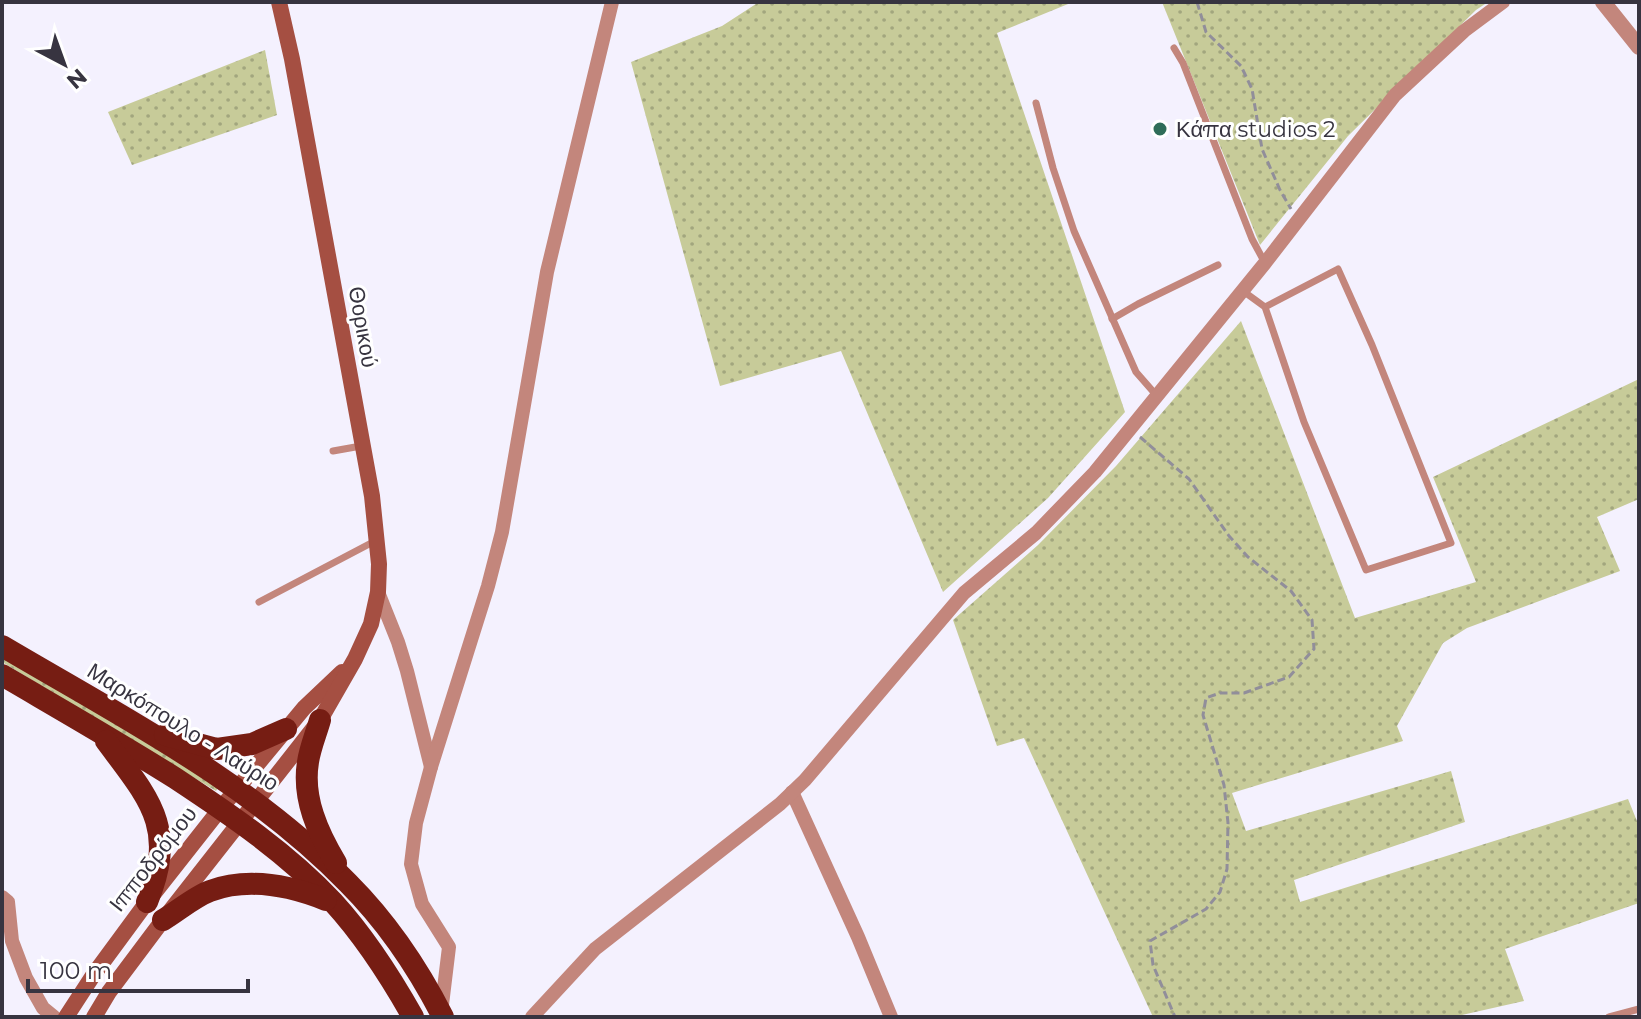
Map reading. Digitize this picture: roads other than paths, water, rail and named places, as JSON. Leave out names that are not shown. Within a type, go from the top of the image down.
[{"type":"highway","name":"Μαρκόπουλο - Λαύριο","points":[[2,646],[143,729],[246,795],[308,845],[350,884],[385,926],[442,1015]]},
{"type":"highway","points":[[2,675],[241,821],[333,902],[373,951],[413,1017]]},
{"type":"highway","points":[[320,720],[308,764],[309,800],[317,827],[350,884]]},
{"type":"highway","points":[[143,729],[217,749],[252,744],[286,729]]},
{"type":"highway","points":[[98,731],[146,794],[157,820],[161,853],[147,902]]},
{"type":"highway","points":[[163,920],[209,891],[243,884],[301,890],[333,902]]},
{"type":"main road","name":"Θορικού","points":[[246,795],[320,720],[371,624],[378,592],[377,540],[363,445],[279,2]]},
{"type":"main road","name":"Θορικού","points":[[246,795],[286,729],[355,659]]},
{"type":"main road","name":"Ιπποδρόμου","points":[[66,1017],[147,902],[221,808],[246,795]]},
{"type":"main road","name":"Ιπποδρόμου","points":[[94,1017],[163,920],[241,821],[246,795]]},
{"type":"street","points":[[442,1015],[449,947],[422,904],[411,864],[416,823],[502,532],[547,272],[612,2]]},
{"type":"street","points":[[532,1017],[595,949],[780,804],[805,780],[964,593],[1036,533],[1095,472],[1243,291],[1395,95],[1464,31],[1503,2]]},
{"type":"street","points":[[1603,2],[1639,47]]},
{"type":"street","points":[[378,592],[407,671],[431,767]]},
{"type":"street","points":[[792,792],[891,1017]]},
{"type":"street","points":[[2,897],[8,902],[12,941],[26,978],[45,1014]]},
{"type":"lane","points":[[1174,48],[1183,63],[1252,239],[1265,263]]},
{"type":"lane","points":[[1036,103],[1074,231],[1136,372],[1157,396]]},
{"type":"lane","points":[[1112,319],[1218,265]]},
{"type":"lane","points":[[1243,291],[1265,307],[1304,422],[1366,570],[1451,543],[1372,345],[1338,269],[1265,307]]},
{"type":"lane","points":[[333,451],[363,445]]},
{"type":"lane","points":[[259,602],[377,540]]},
{"type":"lane","points":[[1609,1017],[1639,1009]]},
{"type":"place","name":"Κάπα studios 2","points":[[1160,129]]}]
